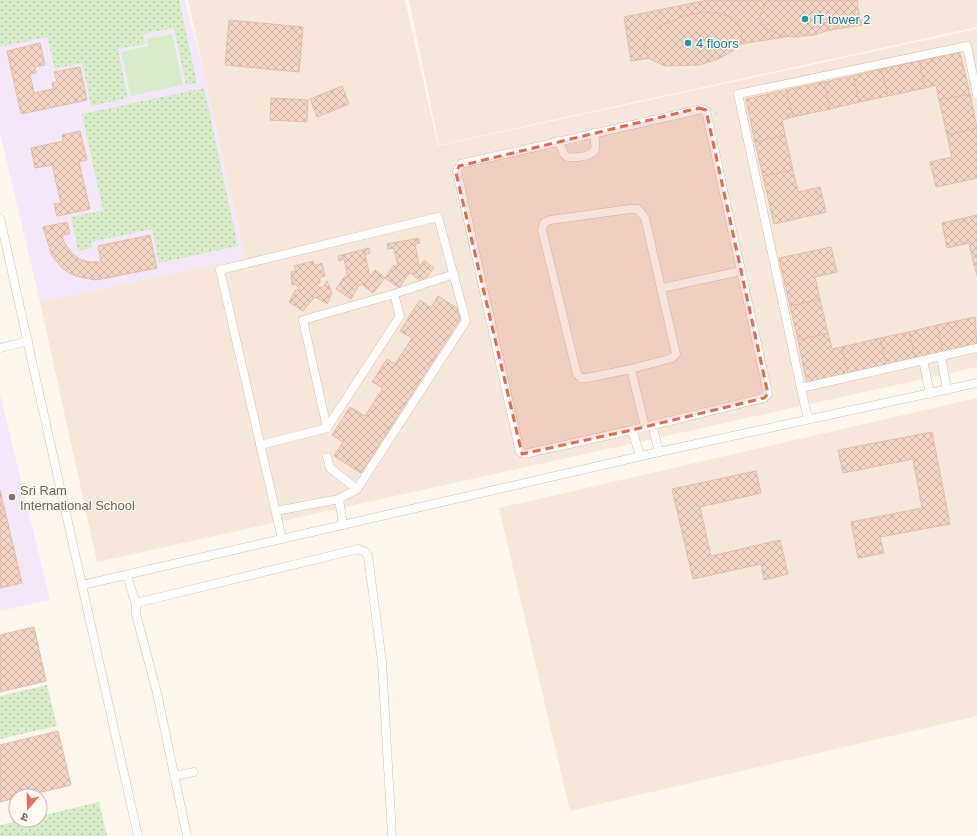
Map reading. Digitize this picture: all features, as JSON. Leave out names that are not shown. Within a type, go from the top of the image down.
[{"type":"street","points":[[808,419],[738,94],[967,46],[977,95]]},
{"type":"street","points":[[699,108],[706,110],[768,388],[767,396],[632,430],[524,454],[520,452],[457,171],[461,164],[558,141],[699,108]]},
{"type":"street","points":[[558,141],[564,154],[568,157],[586,156],[593,153],[595,149],[594,133]]},
{"type":"street","points":[[630,209],[638,209],[645,218],[676,354],[672,358],[631,369],[587,378],[581,378],[577,374],[542,230],[544,223],[550,220],[630,209]]},
{"type":"street","points":[[276,511],[339,499],[357,489],[466,321],[438,217],[220,270],[282,539]]},
{"type":"street","points":[[0,218],[138,836]]},
{"type":"street","points":[[662,288],[742,271]]},
{"type":"street","points":[[327,428],[303,320],[394,294],[454,274]]},
{"type":"street","points":[[260,445],[327,428],[400,316],[394,294]]},
{"type":"street","points":[[0,348],[28,341]]},
{"type":"street","points":[[801,388],[977,348]]},
{"type":"street","points":[[941,356],[948,390]]},
{"type":"street","points":[[923,360],[930,394]]},
{"type":"street","points":[[631,369],[645,427]]},
{"type":"street","points":[[82,585],[640,456],[977,384]]},
{"type":"street","points":[[632,430],[640,456]]},
{"type":"street","points":[[654,432],[659,452]]},
{"type":"street","points":[[327,457],[330,468],[357,489]]},
{"type":"street","points":[[339,499],[344,525]]},
{"type":"street","points":[[136,604],[358,549],[365,552],[368,556],[382,662],[392,836]]},
{"type":"street","points":[[127,575],[136,604],[136,614],[157,693],[187,836]]},
{"type":"street","points":[[174,776],[194,772]]},
{"type":"highlighted area","points":[[699,108],[706,110],[768,394],[764,398],[632,430],[522,454],[456,173],[459,166]]},
{"type":"shaded area","points":[[0,0],[185,0],[207,85],[245,258],[40,302],[0,133]]},
{"type":"shaded area","points":[[188,0],[405,0],[438,146],[977,29],[977,367],[97,562],[40,302],[245,258]]},
{"type":"shaded area","points":[[409,0],[977,0],[977,27],[439,145]]},
{"type":"shaded area","name":"Sri Ram International School","points":[[0,394],[50,600],[0,611]]},
{"type":"shaded area","points":[[977,398],[977,716],[570,811],[499,508]]},
{"type":"green space","points":[[0,0],[179,0],[197,83],[186,85],[174,28],[143,34],[145,44],[118,49],[128,98],[91,106],[82,63],[55,69],[47,37],[0,47]]},
{"type":"green space","points":[[172,34],[183,85],[131,96],[121,52],[148,46],[147,39]]},
{"type":"green space","points":[[204,88],[238,246],[159,263],[152,229],[91,242],[92,248],[78,251],[71,217],[103,210],[82,114]]},
{"type":"green space","points":[[47,685],[57,726],[0,739],[0,696]]},
{"type":"green space","points":[[99,802],[107,836],[0,836],[0,825],[8,823],[8,828],[48,828],[48,814]]},
{"type":"building","name":"4 floors","points":[[708,0],[856,0],[862,25],[631,61],[624,17]]},
{"type":"building","name":"IT tower 2","points":[[770,0],[857,0],[858,3],[854,15],[848,21],[833,29],[814,35],[793,37],[780,35],[765,28],[759,18],[764,6]]},
{"type":"building","points":[[703,12],[720,13],[733,18],[741,27],[742,38],[739,45],[733,51],[718,59],[699,65],[665,66],[650,59],[644,48],[648,37],[658,27],[684,16]]},
{"type":"building","points":[[229,20],[303,27],[299,72],[225,65]]},
{"type":"building","points":[[40,43],[45,65],[35,67],[36,73],[30,74],[34,93],[53,89],[52,83],[57,82],[54,72],[80,67],[87,100],[21,114],[7,51]]},
{"type":"building","points":[[960,52],[970,94],[939,100],[936,85],[925,88],[919,61]]},
{"type":"building","points":[[919,61],[925,88],[888,96],[881,69]]},
{"type":"building","points":[[881,69],[888,96],[859,102],[853,76]]},
{"type":"building","points":[[853,76],[859,102],[830,109],[824,82]]},
{"type":"building","points":[[824,82],[830,109],[793,117],[786,90]]},
{"type":"building","points":[[342,86],[349,104],[317,117],[310,99]]},
{"type":"building","points":[[786,90],[793,117],[782,120],[785,135],[755,142],[746,99]]},
{"type":"building","points":[[970,94],[977,128],[947,135],[939,100]]},
{"type":"building","points":[[271,98],[308,100],[307,122],[270,120]]},
{"type":"building","points":[[977,128],[977,178],[936,187],[930,162],[952,157],[947,135]]},
{"type":"building","points":[[80,131],[87,160],[79,162],[90,209],[57,216],[54,204],[61,203],[52,165],[35,168],[31,148],[63,141],[62,135]]},
{"type":"building","points":[[785,135],[793,170],[763,176],[755,142]]},
{"type":"building","points":[[793,170],[798,192],[820,187],[826,212],[774,224],[763,176]]},
{"type":"building","points":[[977,215],[977,265],[974,265],[969,243],[947,248],[942,223]]},
{"type":"building","points":[[67,222],[70,234],[62,235],[64,242],[70,251],[79,259],[90,262],[101,262],[98,246],[150,235],[157,268],[96,280],[71,274],[63,269],[52,256],[43,227]]},
{"type":"building","points":[[419,238],[420,243],[415,244],[419,266],[424,260],[434,268],[422,283],[412,274],[413,273],[408,274],[399,288],[385,278],[394,265],[398,267],[394,248],[388,249],[387,244]]},
{"type":"building","points":[[831,247],[837,272],[815,277],[820,299],[790,306],[779,258]]},
{"type":"building","points":[[369,248],[370,253],[365,255],[370,276],[375,270],[385,278],[373,293],[363,285],[364,284],[359,285],[351,299],[336,289],[345,276],[348,278],[344,259],[339,261],[338,256]]},
{"type":"building","points":[[313,261],[314,266],[322,263],[325,276],[320,277],[320,283],[317,284],[318,287],[323,287],[327,281],[332,293],[327,304],[317,298],[318,297],[312,298],[313,299],[303,311],[289,302],[296,289],[300,291],[296,284],[292,285],[291,272],[296,271],[294,266]]},
{"type":"building","points":[[974,265],[977,265],[977,276]]},
{"type":"building","points":[[438,296],[464,313],[361,473],[334,456],[343,442],[332,435],[350,407],[365,416],[383,388],[372,382],[387,359],[395,364],[412,338],[400,331],[420,300],[431,308]]},
{"type":"building","points":[[820,299],[828,333],[798,340],[790,306]]},
{"type":"building","points":[[975,317],[977,345],[943,352],[937,325]]},
{"type":"building","points":[[937,325],[943,352],[915,359],[909,332]]},
{"type":"building","points":[[909,332],[915,359],[886,365],[880,338]]},
{"type":"building","points":[[828,333],[832,349],[842,347],[848,373],[807,383],[798,340]]},
{"type":"building","points":[[880,338],[886,365],[848,373],[842,347]]},
{"type":"building","points":[[932,432],[950,524],[880,537],[884,553],[858,558],[851,522],[922,508],[913,459],[843,473],[838,450]]},
{"type":"building","points":[[756,471],[761,493],[700,507],[711,556],[780,540],[788,574],[764,580],[761,564],[693,579],[672,489]]},
{"type":"building","points":[[0,490],[22,583],[0,588]]},
{"type":"building","points":[[34,627],[46,681],[0,692],[0,635]]},
{"type":"building","points":[[58,731],[71,785],[48,790],[48,788],[8,788],[8,800],[0,802],[0,745]]},
{"type":"place","name":"IT tower 2","points":[[805,19]]},
{"type":"place","name":"4 floors","points":[[688,43]]},
{"type":"place","name":"Sri Ram International School","points":[[12,497]]}]
